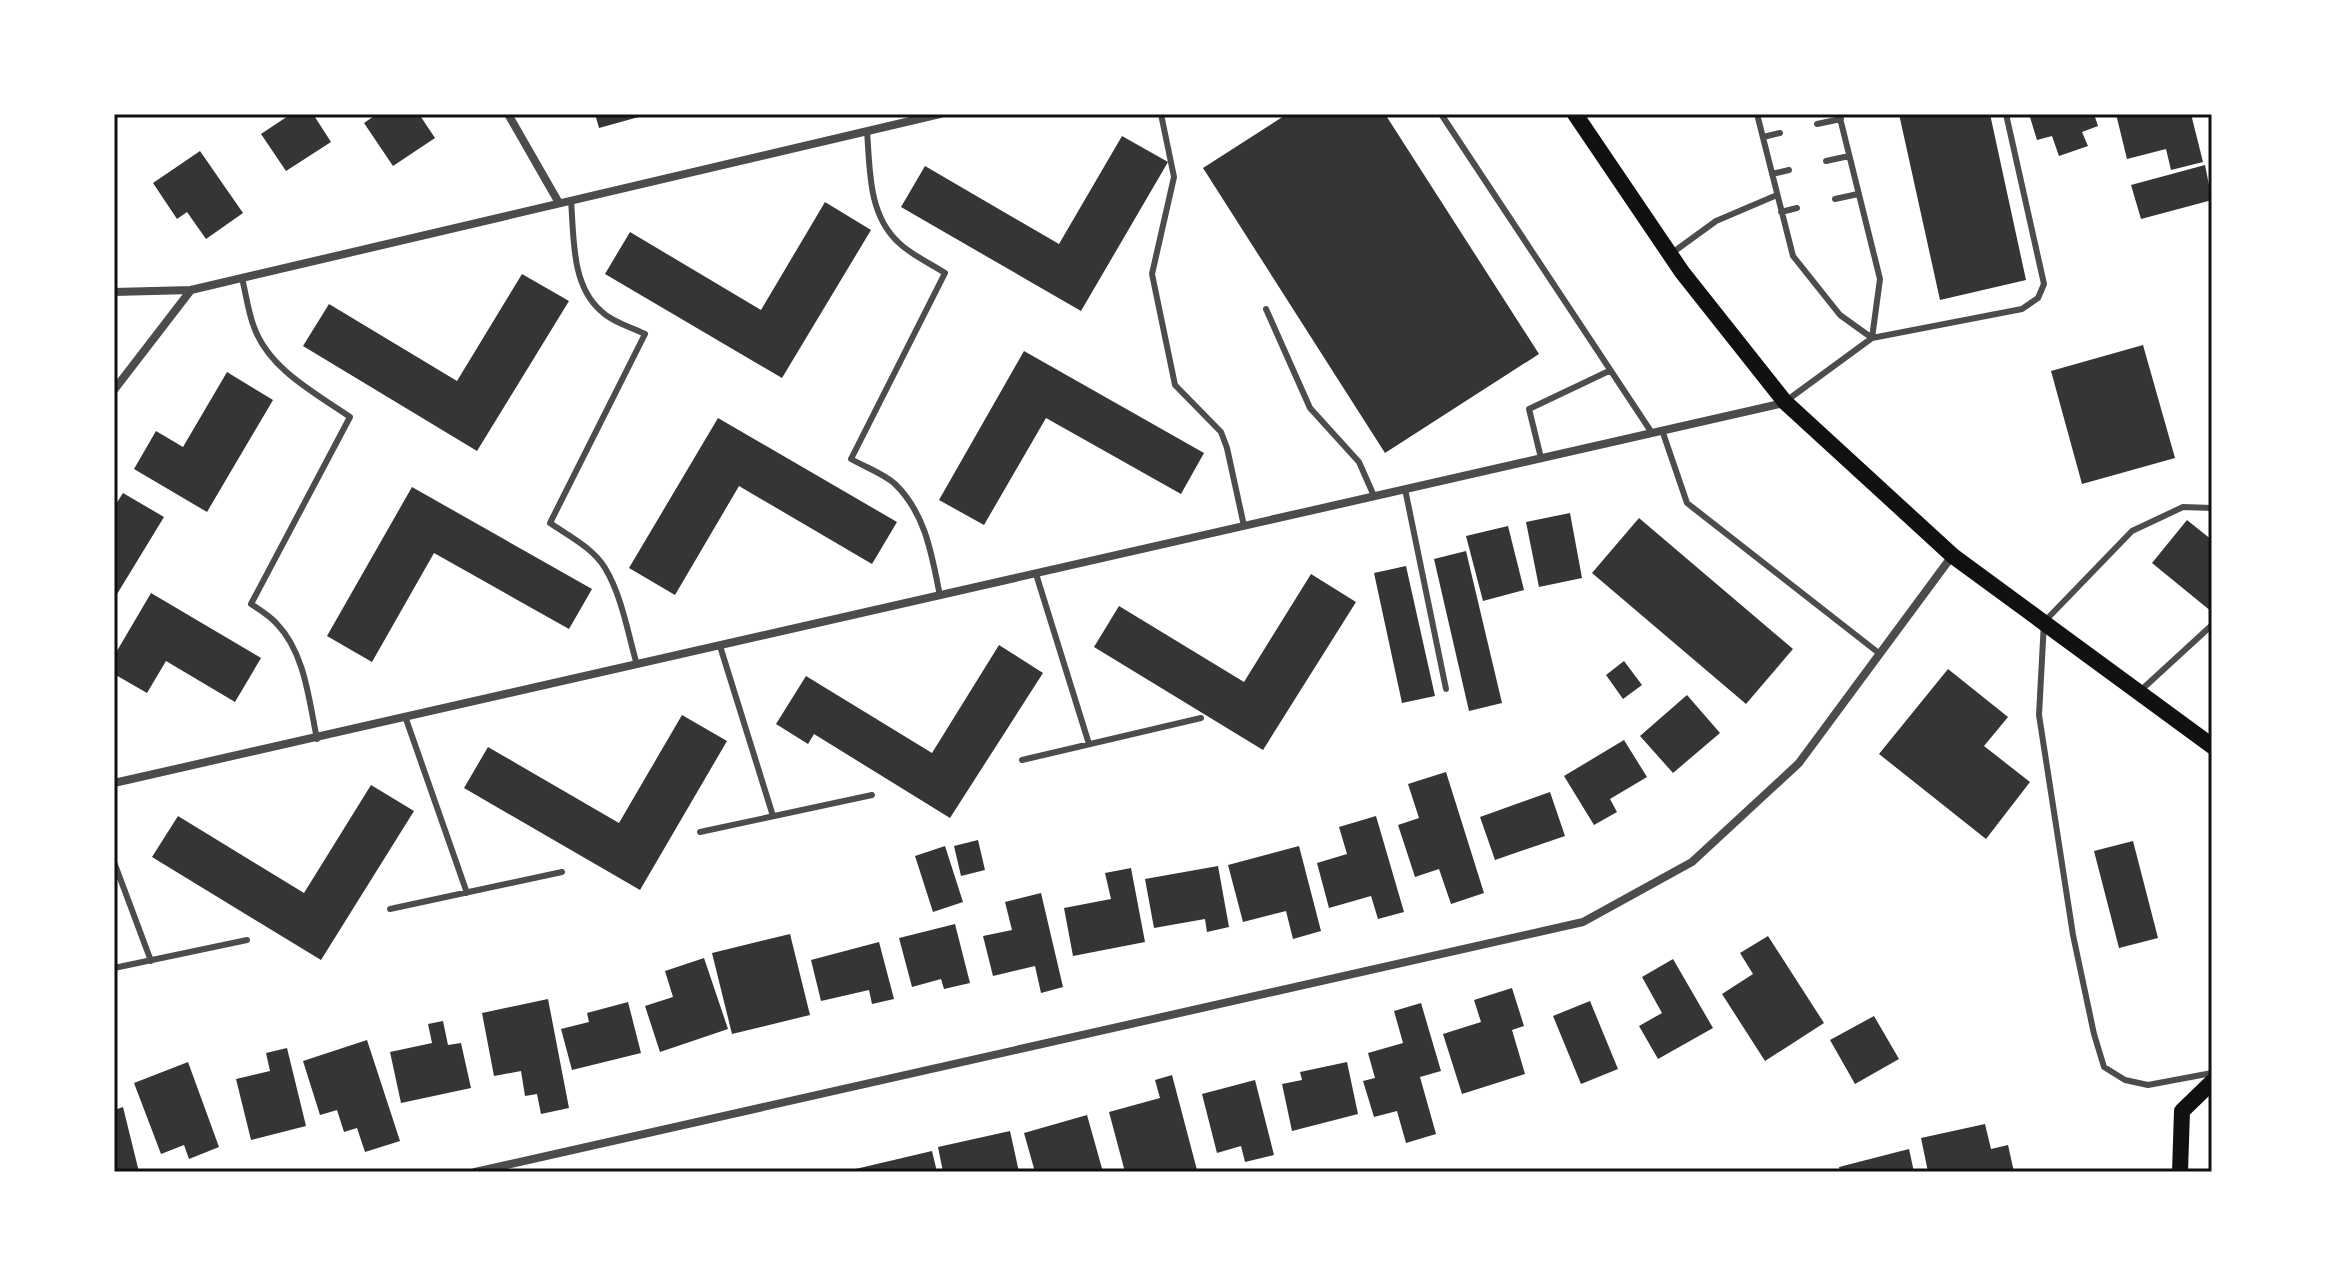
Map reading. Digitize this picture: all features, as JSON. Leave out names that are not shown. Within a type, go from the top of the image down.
[{"type":"main road","points":[[1575,114],[1670,254],[1785,402],[1953,556],[2212,746]]},
{"type":"main road","points":[[2180,1172],[2182,1111],[2212,1082]]},
{"type":"street","points":[[508,114],[559,203]]},
{"type":"street","points":[[114,292],[191,290],[940,114]]},
{"type":"street","points":[[114,390],[191,290]]},
{"type":"street","points":[[114,783],[406,719],[1785,402]]},
{"type":"street","points":[[475,1172],[1583,922],[1692,862],[1799,763],[1953,556]]},
{"type":"lane","points":[[1161,114],[1174,177],[1152,274],[1175,385],[1221,432],[1244,526]]},
{"type":"lane","points":[[1441,114],[1652,433]]},
{"type":"lane","points":[[1757,114],[1793,256],[1840,315],[1872,338]]},
{"type":"lane","points":[[1785,402],[1872,338],[2022,309],[2038,298],[2044,284],[2006,114]]},
{"type":"lane","points":[[1817,124],[1840,116],[1880,279],[1872,338]]},
{"type":"lane","points":[[867,131],[872,189],[880,220],[898,243],[945,273],[851,459],[893,483],[912,505],[929,540],[940,596]]},
{"type":"lane","points":[[1763,137],[1780,133]]},
{"type":"lane","points":[[1826,161],[1849,156]]},
{"type":"lane","points":[[1772,174],[1789,170]]},
{"type":"lane","points":[[1835,199],[1858,194]]},
{"type":"lane","points":[[1670,254],[1716,221],[1777,195]]},
{"type":"lane","points":[[571,200],[574,248],[588,297],[603,314],[645,334],[550,523],[588,549],[605,567],[620,605],[637,665]]},
{"type":"lane","points":[[1781,212],[1797,208]]},
{"type":"lane","points":[[242,278],[254,329],[270,356],[298,381],[350,417],[251,604],[277,623],[291,643],[303,673],[317,739]]},
{"type":"lane","points":[[1266,309],[1310,408],[1359,462],[1374,496]]},
{"type":"lane","points":[[1541,458],[1529,409],[1609,371]]},
{"type":"lane","points":[[1662,430],[1687,503],[1880,654]]},
{"type":"lane","points":[[1405,489],[1446,689]]},
{"type":"lane","points":[[2212,508],[2183,507],[2132,531],[2044,622],[2039,715],[2073,935],[2104,1067],[2125,1080],[2148,1085],[2212,1073]]},
{"type":"lane","points":[[1036,574],[1089,744]]},
{"type":"lane","points":[[2139,692],[2212,625]]},
{"type":"lane","points":[[720,646],[773,816]]},
{"type":"lane","points":[[1022,760],[1201,718]]},
{"type":"lane","points":[[406,719],[467,893]]},
{"type":"lane","points":[[700,832],[872,795]]},
{"type":"lane","points":[[114,862],[151,961]]},
{"type":"lane","points":[[390,909],[562,872]]},
{"type":"lane","points":[[114,968],[247,940]]},
{"type":"building","points":[[291,114],[313,114],[331,142],[286,171],[261,134]]},
{"type":"building","points":[[377,114],[419,114],[435,138],[393,166],[364,123]]},
{"type":"building","points":[[595,114],[645,114],[646,115],[599,128]]},
{"type":"building","points":[[1287,114],[1385,114],[1539,354],[1385,453],[1203,168]]},
{"type":"building","points":[[1899,114],[1990,114],[2026,280],[1940,300]]},
{"type":"building","points":[[2029,114],[2094,114],[2098,126],[2082,132],[2088,146],[2059,156],[2052,136],[2037,140]]},
{"type":"building","points":[[2116,114],[2191,114],[2203,162],[2171,170],[2166,149],[2127,159]]},
{"type":"building","points":[[1122,136],[1168,162],[1081,311],[901,207],[925,166],[1059,244]]},
{"type":"building","points":[[200,151],[243,213],[206,239],[187,212],[177,219],[153,183]]},
{"type":"building","points":[[2205,165],[2212,200],[2141,219],[2131,185]]},
{"type":"building","points":[[825,202],[871,230],[782,378],[605,274],[630,232],[761,310]]},
{"type":"building","points":[[522,274],[569,301],[477,451],[303,346],[329,304],[457,381]]},
{"type":"building","points":[[2143,345],[2175,458],[2082,484],[2051,371]]},
{"type":"building","points":[[1024,351],[1204,453],[1181,494],[1046,418],[984,525],[939,500]]},
{"type":"building","points":[[227,372],[273,400],[207,512],[134,469],[156,431],[183,447]]},
{"type":"building","points":[[718,418],[897,522],[872,564],[739,486],[675,595],[629,568]]},
{"type":"building","points":[[412,487],[592,589],[569,629],[434,553],[372,662],[327,636]]},
{"type":"building","points":[[123,493],[164,517],[114,599],[114,507]]},
{"type":"building","points":[[1570,513],[1582,578],[1539,587],[1526,522]]},
{"type":"building","points":[[1639,518],[1793,649],[1746,704],[1592,573]]},
{"type":"building","points":[[2187,520],[2212,540],[2212,612],[2152,563]]},
{"type":"building","points":[[1508,526],[1524,590],[1483,601],[1466,536]]},
{"type":"building","points":[[1466,551],[1502,703],[1469,711],[1434,559]]},
{"type":"building","points":[[1406,566],[1435,696],[1402,703],[1374,573]]},
{"type":"building","points":[[1311,574],[1356,602],[1263,750],[1094,647],[1119,606],[1244,682]]},
{"type":"building","points":[[151,593],[261,658],[235,702],[166,661],[147,693],[114,674],[114,656]]},
{"type":"building","points":[[999,645],[1043,673],[950,818],[814,734],[808,744],[776,724],[806,676],[932,753]]},
{"type":"building","points":[[1624,661],[1642,685],[1623,699],[1606,675]]},
{"type":"building","points":[[1948,669],[2008,717],[1984,746],[2030,782],[1986,839],[1879,754]]},
{"type":"building","points":[[1687,695],[1720,733],[1673,773],[1640,736]]},
{"type":"building","points":[[682,715],[727,741],[640,890],[464,788],[488,747],[619,823]]},
{"type":"building","points":[[1624,740],[1647,777],[1610,799],[1617,812],[1594,825],[1564,776]]},
{"type":"building","points":[[1446,772],[1484,893],[1451,904],[1439,869],[1415,877],[1398,825],[1419,818],[1408,784]]},
{"type":"building","points":[[371,785],[414,811],[321,960],[152,857],[178,816],[304,893]]},
{"type":"building","points":[[1550,792],[1565,836],[1495,860],[1480,817]]},
{"type":"building","points":[[1376,816],[1404,912],[1378,919],[1371,896],[1329,908],[1317,863],[1347,854],[1339,827]]},
{"type":"building","points":[[978,840],[985,870],[961,876],[954,846]]},
{"type":"building","points":[[2133,841],[2158,938],[2119,948],[2094,851]]},
{"type":"building","points":[[945,846],[963,902],[933,912],[915,856]]},
{"type":"building","points":[[1299,846],[1321,931],[1293,939],[1286,911],[1243,922],[1228,865]]},
{"type":"building","points":[[1218,866],[1229,927],[1207,932],[1205,919],[1154,928],[1145,879]]},
{"type":"building","points":[[1131,868],[1145,942],[1073,956],[1064,908],[1111,899],[1105,873]]},
{"type":"building","points":[[1041,893],[1063,987],[1041,993],[1035,966],[993,976],[983,936],[1012,930],[1005,902]]},
{"type":"building","points":[[955,924],[970,983],[944,989],[941,979],[912,987],[899,938]]},
{"type":"building","points":[[790,934],[810,1015],[732,1034],[712,953]]},
{"type":"building","points":[[1768,936],[1824,1023],[1765,1061],[1722,994],[1753,974],[1740,953]]},
{"type":"building","points":[[879,942],[894,999],[872,1004],[869,990],[821,1001],[811,960]]},
{"type":"building","points":[[704,958],[728,1029],[660,1052],[645,1006],[673,997],[665,971]]},
{"type":"building","points":[[1673,959],[1713,1028],[1658,1059],[1639,1026],[1662,1013],[1642,977]]},
{"type":"building","points":[[1512,988],[1524,1026],[1512,1030],[1525,1074],[1462,1094],[1443,1034],[1481,1022],[1474,1000]]},
{"type":"building","points":[[548,999],[569,1108],[541,1114],[537,1094],[525,1096],[521,1071],[494,1076],[482,1013]]},
{"type":"building","points":[[1590,1001],[1618,1069],[1581,1084],[1553,1016]]},
{"type":"building","points":[[628,1002],[641,1053],[572,1070],[561,1029],[589,1022],[587,1013]]},
{"type":"building","points":[[1421,1003],[1441,1071],[1420,1077],[1436,1134],[1406,1143],[1397,1111],[1374,1117],[1363,1081],[1375,1078],[1368,1053],[1403,1043],[1394,1011]]},
{"type":"building","points":[[1874,1016],[1899,1059],[1855,1084],[1830,1040]]},
{"type":"building","points":[[443,1021],[448,1045],[461,1043],[471,1088],[401,1103],[390,1052],[432,1043],[428,1024]]},
{"type":"building","points":[[367,1040],[400,1141],[365,1152],[357,1128],[344,1132],[337,1110],[320,1115],[303,1061]]},
{"type":"building","points":[[287,1048],[306,1126],[251,1140],[236,1079],[270,1071],[266,1053]]},
{"type":"building","points":[[188,1062],[219,1147],[189,1159],[184,1145],[161,1154],[134,1083]]},
{"type":"building","points":[[1347,1062],[1358,1114],[1292,1131],[1282,1084],[1302,1080],[1300,1072]]},
{"type":"building","points":[[1172,1075],[1197,1170],[1125,1172],[1109,1112],[1160,1098],[1155,1080]]},
{"type":"building","points":[[1255,1080],[1274,1155],[1245,1162],[1241,1146],[1217,1153],[1202,1094]]},
{"type":"building","points":[[123,1107],[139,1172],[114,1172],[114,1110]]},
{"type":"building","points":[[1087,1115],[1103,1172],[1035,1172],[1024,1133]]},
{"type":"building","points":[[1985,1124],[1991,1149],[2008,1145],[2014,1172],[1928,1172],[1921,1138]]},
{"type":"building","points":[[1010,1131],[1019,1172],[943,1172],[938,1147]]},
{"type":"building","points":[[1909,1149],[1914,1172],[1840,1172],[1839,1167]]},
{"type":"building","points":[[932,1151],[937,1172],[847,1172],[847,1171]]}]
